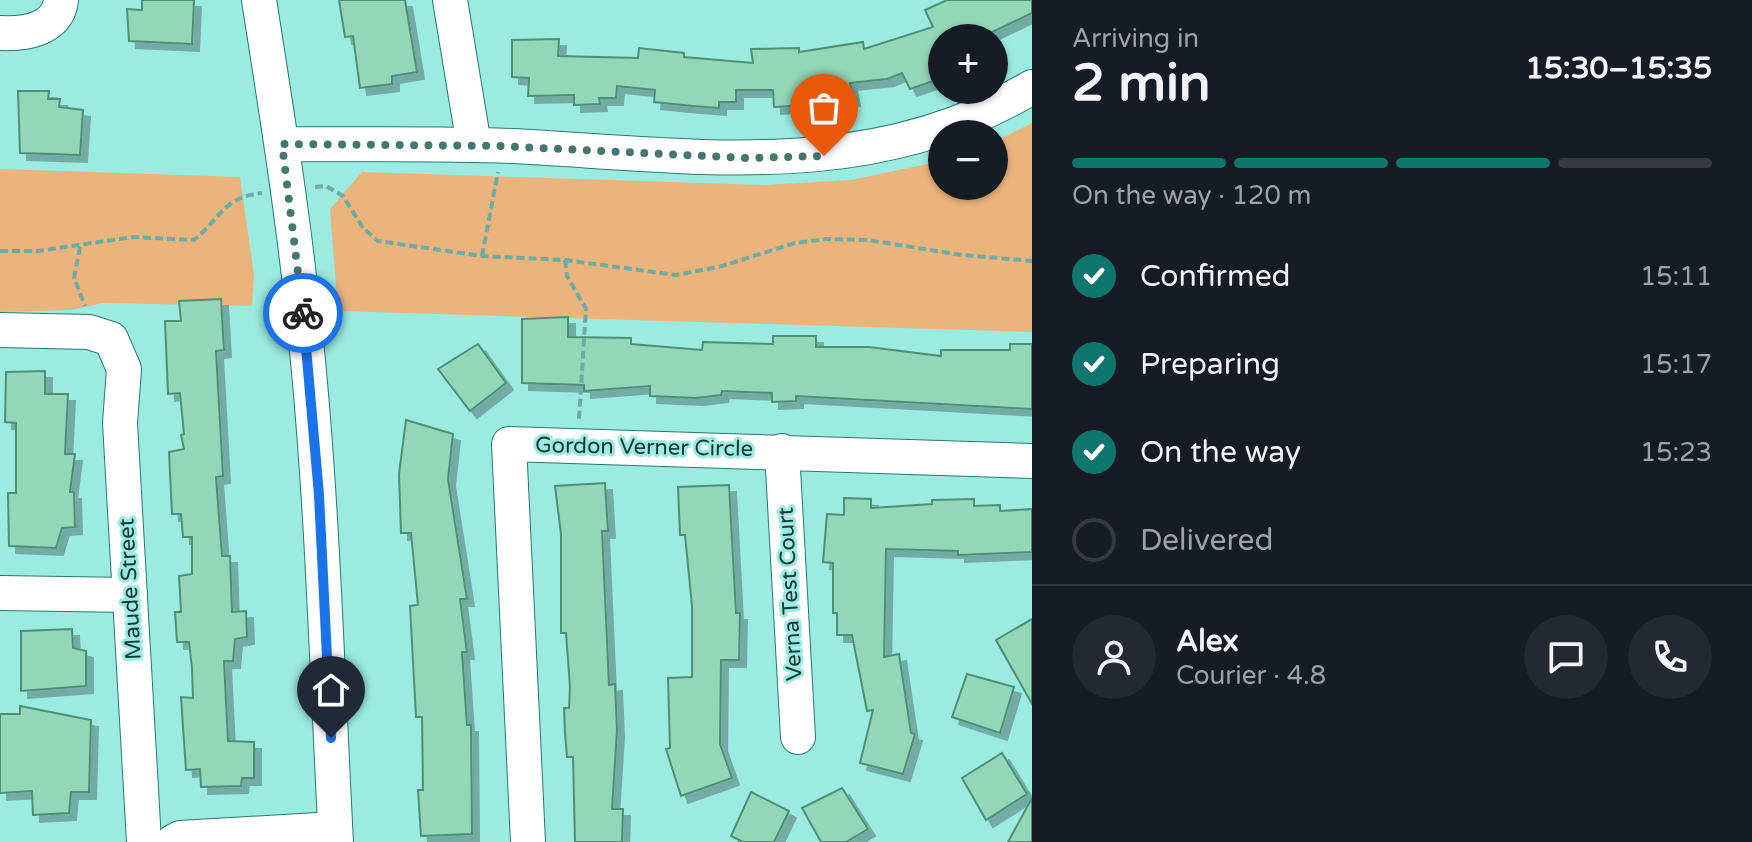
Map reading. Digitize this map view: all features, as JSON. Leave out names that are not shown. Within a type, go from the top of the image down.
[{"type":"street","points":[[0,33],[38,29],[58,13],[61,0]]},
{"type":"street","points":[[173,842],[180,838],[336,836],[319,495],[290,190],[259,0]]},
{"type":"street","points":[[450,0],[487,146]]},
{"type":"street","points":[[282,144],[487,146],[746,158],[838,154],[932,131],[1008,102],[1032,87]]},
{"type":"street","points":[[0,330],[100,336]]},
{"type":"street","name":"Maude Street","points":[[100,336],[124,369],[120,423],[144,842]]},
{"type":"street","name":"Gordon Verner Circle","points":[[528,842],[509,444],[1032,461]]},
{"type":"street","name":"Verna Test Court","points":[[782,451],[798,737]]},
{"type":"street","points":[[0,593],[130,595]]},
{"type":"path","points":[[482,256],[497,189],[487,146]]},
{"type":"path","points":[[0,251],[80,246],[133,237],[194,240],[209,227],[226,204],[238,197],[326,186],[343,196],[363,228],[378,241],[482,256],[565,260],[676,275],[722,266],[795,243],[826,239],[868,240],[962,255],[1032,261]]},
{"type":"path","points":[[80,246],[74,278],[100,336]]},
{"type":"path","points":[[565,260],[567,276],[586,309],[578,446]]},
{"type":"shaded area","points":[[1032,123],[1032,332],[338,311],[330,209],[362,172],[764,185],[851,180],[928,164],[928,200],[1008,200],[1008,135]]},
{"type":"shaded area","points":[[0,169],[240,177],[254,275],[252,306],[103,303],[70,310],[0,312]]},
{"type":"building","points":[[142,0],[194,0],[192,44],[129,41],[127,9],[142,10]]},
{"type":"building","points":[[339,0],[405,0],[417,72],[392,76],[392,84],[360,88],[353,36],[345,37]]},
{"type":"building","points":[[947,0],[1032,0],[1032,13],[1008,25],[932,24],[925,10]]},
{"type":"building","points":[[928,29],[928,83],[910,89],[902,73],[887,79],[850,83],[853,99],[774,107],[773,90],[736,90],[736,102],[719,102],[719,108],[654,102],[655,90],[617,86],[616,98],[599,98],[600,104],[574,105],[574,95],[528,96],[529,78],[512,77],[512,40],[559,39],[558,56],[638,58],[639,48],[684,53],[684,57],[753,63],[751,49],[799,48],[799,52],[863,42],[864,49]]},
{"type":"building","points":[[18,91],[49,91],[48,99],[60,99],[59,107],[83,110],[80,155],[20,153]]},
{"type":"building","points":[[221,299],[224,350],[216,351],[223,476],[216,477],[222,556],[230,556],[232,612],[246,611],[247,637],[235,639],[233,661],[224,661],[228,741],[254,742],[254,778],[242,778],[241,786],[201,787],[200,769],[186,770],[181,697],[193,698],[192,668],[189,642],[177,642],[175,612],[181,612],[179,576],[192,574],[192,537],[183,537],[181,514],[172,514],[169,452],[184,449],[181,435],[184,434],[180,393],[168,394],[165,321],[181,321],[179,301]]},
{"type":"building","points":[[568,317],[568,337],[631,338],[631,344],[702,350],[703,342],[773,344],[773,336],[816,336],[816,347],[869,347],[941,356],[941,350],[1010,350],[1010,344],[1032,344],[1032,409],[796,396],[796,401],[772,402],[772,393],[722,391],[721,395],[696,398],[650,396],[650,386],[584,391],[584,385],[522,383],[522,319]]},
{"type":"building","points":[[478,344],[506,383],[470,411],[438,369]]},
{"type":"building","points":[[45,371],[45,394],[68,394],[65,454],[75,454],[70,492],[74,492],[75,527],[62,528],[56,548],[9,546],[8,493],[16,493],[16,423],[5,422],[6,372]]},
{"type":"building","points":[[406,420],[453,434],[448,479],[467,599],[460,599],[467,652],[462,652],[467,725],[471,725],[472,834],[421,836],[418,790],[423,790],[422,717],[416,717],[410,606],[418,605],[411,533],[401,533],[399,474]]},
{"type":"building","points":[[605,483],[608,531],[602,531],[609,685],[615,684],[617,730],[612,809],[623,809],[622,842],[575,842],[573,757],[567,757],[565,733],[564,708],[569,708],[570,687],[566,633],[561,633],[561,534],[555,486]]},
{"type":"building","points":[[729,485],[736,613],[740,613],[739,660],[721,660],[720,744],[732,778],[681,796],[666,749],[670,748],[668,678],[692,677],[692,606],[685,535],[680,535],[678,487]]},
{"type":"building","points":[[844,498],[871,499],[871,508],[932,504],[932,500],[974,499],[974,506],[1000,505],[1000,511],[1032,509],[1032,552],[958,555],[958,551],[886,549],[884,657],[899,654],[911,733],[915,734],[903,774],[860,763],[873,710],[867,711],[852,635],[837,635],[837,613],[833,613],[833,563],[823,562],[827,514],[844,515]]},
{"type":"building","points":[[1032,619],[1032,704],[996,640]]},
{"type":"building","points":[[72,629],[73,648],[86,651],[86,686],[21,691],[21,631]]},
{"type":"building","points":[[967,674],[1014,687],[1000,733],[952,717]]},
{"type":"building","points":[[20,706],[91,720],[89,792],[71,792],[69,813],[33,815],[32,791],[0,793],[0,714],[20,714]]},
{"type":"building","points":[[1002,753],[1027,794],[986,820],[962,778]]},
{"type":"building","points":[[842,788],[868,829],[846,842],[821,842],[802,808]]},
{"type":"building","points":[[751,792],[789,811],[774,842],[743,842],[731,836]]},
{"type":"building","points":[[1032,798],[1032,842],[1008,842]]},
{"type":"way so far","points":[[303,313],[282,144],[500,146],[746,158],[824,156]]},
{"type":"route","points":[[303,313],[319,495],[331,738]]}]
